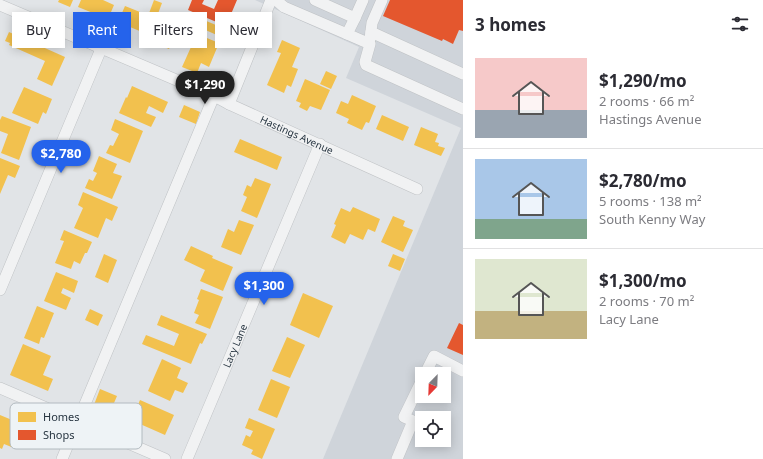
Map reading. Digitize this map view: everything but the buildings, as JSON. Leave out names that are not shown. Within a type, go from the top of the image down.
[{"type":"street","points":[[229,104],[271,0]]},
{"type":"street","points":[[276,0],[284,7],[370,44]]},
{"type":"street","points":[[315,0],[355,18]]},
{"type":"street","points":[[348,34],[363,0]]},
{"type":"street","points":[[382,0],[372,23],[370,44],[365,62],[366,65],[463,110]]},
{"type":"street","name":"Hastings Avenue","points":[[0,5],[214,96],[417,189]]},
{"type":"street","points":[[371,32],[463,74]]},
{"type":"street","points":[[0,290],[101,49]]},
{"type":"street","points":[[86,403],[214,96]]},
{"type":"street","name":"Lacy Lane","points":[[187,459],[320,144]]},
{"type":"street","points":[[428,367],[434,356],[463,371]]},
{"type":"street","points":[[0,388],[35,403]]},
{"type":"street","points":[[397,459],[413,421],[404,417],[415,394]]},
{"type":"street","points":[[62,459],[66,449]]},
{"type":"street","points":[[142,449],[166,459]]},
{"type":"shaded area","points":[[255,0],[463,0],[463,459],[323,459],[461,128],[346,78],[359,47]]}]
